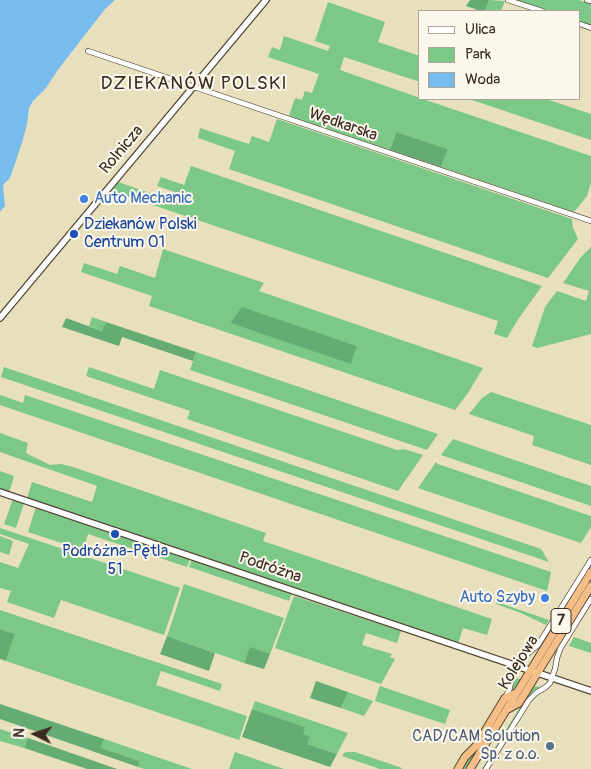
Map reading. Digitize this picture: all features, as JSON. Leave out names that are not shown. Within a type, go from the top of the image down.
[{"type":"highway","name":"Kolejowa","points":[[506,710],[519,703],[534,671],[591,572]]},
{"type":"highway","name":"Kolejowa","points":[[470,769],[517,692],[534,671],[591,586]]},
{"type":"highway","points":[[458,769],[465,757],[476,746],[505,698],[517,692]]},
{"type":"street","name":"Rolnicza","points":[[0,318],[266,0]]},
{"type":"street","points":[[508,0],[539,10]]},
{"type":"street","points":[[587,0],[591,1]]},
{"type":"street","name":"Wędkarska","points":[[88,51],[591,221]]},
{"type":"street","name":"Podróżna","points":[[0,492],[591,691]]},
{"type":"street","points":[[505,698],[510,688],[511,675],[516,666],[520,660],[538,645],[591,560]]},
{"type":"street","points":[[486,769],[529,700],[536,693],[546,688],[553,678],[560,649],[591,599]]},
{"type":"green space","points":[[470,0],[489,0],[485,10],[466,6]]},
{"type":"green space","points":[[489,0],[505,1],[501,10],[485,10]]},
{"type":"green space","points":[[513,0],[579,0],[591,4],[591,26],[581,23],[581,10],[543,10]]},
{"type":"green space","points":[[328,2],[385,22],[378,42],[418,55],[418,81],[344,57],[340,70],[418,97],[418,100],[426,100],[591,156],[591,183],[587,196],[574,212],[441,167],[448,149],[396,132],[390,150],[289,116],[295,98],[302,100],[305,91],[312,93],[319,74],[268,57],[272,47],[280,50],[284,36],[328,51],[330,46],[315,41]]},
{"type":"green space","points":[[472,100],[549,100],[591,114],[591,140]]},
{"type":"green space","points":[[277,119],[572,219],[573,228],[578,239],[548,278],[229,169],[235,151],[198,138],[200,128],[249,144],[252,136],[269,142]]},
{"type":"green space","points":[[396,132],[448,149],[441,167],[390,150]]},
{"type":"green space","points":[[191,166],[542,286],[507,338],[494,334],[498,321],[111,191],[118,182],[185,205],[187,196],[157,186],[161,177],[184,185]]},
{"type":"green space","points":[[591,247],[591,334],[537,348],[532,346],[545,307],[557,291],[586,301],[589,291],[563,283],[581,257]]},
{"type":"green space","points":[[163,249],[264,283],[259,291],[483,368],[455,410],[149,306],[152,296],[81,272],[84,263],[117,274],[120,266],[155,278]],"holes":[[[242,308],[357,346],[351,363],[230,323]]]},
{"type":"green space","points":[[242,307],[357,346],[351,364],[230,323]]},
{"type":"green space","points":[[92,317],[106,322],[103,331],[89,326]]},
{"type":"green space","points":[[66,318],[102,331],[106,322],[196,352],[193,361],[122,337],[119,346],[62,327]]},
{"type":"green space","points":[[196,352],[438,434],[427,450],[190,370]]},
{"type":"green space","points":[[4,367],[541,549],[549,562],[1,377]]},
{"type":"green space","points":[[89,367],[154,389],[160,370],[397,450],[404,449],[423,455],[398,491],[187,419],[190,411],[86,376]]},
{"type":"green space","points":[[491,392],[591,425],[591,465],[532,445],[534,436],[469,414],[482,398]]},
{"type":"green space","points":[[0,395],[23,403],[25,395],[551,572],[547,591],[0,405]]},
{"type":"green space","points":[[0,433],[28,443],[26,453],[50,465],[61,464],[73,467],[266,533],[263,541],[492,619],[487,635],[463,628],[458,644],[27,499],[32,482],[92,502],[97,486],[0,452]]},
{"type":"green space","points":[[453,439],[591,486],[591,506],[441,455]]},
{"type":"green space","points":[[436,462],[591,516],[591,527],[581,543],[418,488]]},
{"type":"green space","points":[[0,471],[14,476],[9,493],[0,490]]},
{"type":"green space","points":[[13,499],[24,503],[16,528],[4,524]]},
{"type":"green space","points":[[36,507],[190,559],[187,567],[88,534],[83,550],[28,532]]},
{"type":"green space","points":[[0,528],[180,588],[164,635],[61,600],[54,618],[7,602],[11,591],[0,588],[0,562],[18,568],[29,544],[0,534]]},
{"type":"green space","points":[[0,536],[13,541],[9,555],[0,552]]},
{"type":"green space","points":[[192,559],[292,593],[289,601],[189,567]]},
{"type":"green space","points":[[184,584],[284,618],[270,654],[250,648],[244,663],[167,636]]},
{"type":"green space","points":[[294,596],[401,631],[397,643],[366,633],[362,645],[392,654],[390,657],[395,659],[381,684],[275,648]]},
{"type":"green space","points":[[497,602],[549,620],[546,625],[496,604]]},
{"type":"green space","points":[[0,610],[222,684],[220,691],[161,671],[156,685],[247,716],[239,740],[6,661],[15,634],[0,629]]},
{"type":"green space","points":[[0,629],[15,634],[6,661],[0,659]]},
{"type":"green space","points":[[167,636],[215,653],[209,671],[160,654]]},
{"type":"green space","points":[[574,637],[591,643],[591,653],[569,646]]},
{"type":"green space","points":[[250,647],[270,654],[264,669],[244,663]]},
{"type":"green space","points":[[512,678],[521,679],[465,769],[461,769],[508,696]]},
{"type":"green space","points":[[316,681],[348,692],[341,708],[310,698]]},
{"type":"green space","points":[[380,686],[450,710],[445,724],[375,701]]},
{"type":"green space","points":[[533,686],[540,687],[528,698],[484,769],[482,769]]},
{"type":"green space","points":[[348,692],[373,701],[364,716],[341,708]]},
{"type":"green space","points":[[255,701],[348,733],[337,754],[307,744],[302,734],[305,727],[252,709]]},
{"type":"green space","points":[[0,704],[104,739],[101,748],[140,761],[138,767],[0,719]]},
{"type":"green space","points":[[252,709],[305,727],[303,734],[310,737],[307,744],[337,754],[330,767],[242,737]]},
{"type":"green space","points":[[0,729],[28,738],[24,748],[0,741]]},
{"type":"green space","points":[[28,738],[117,769],[87,769],[24,748]]},
{"type":"green space","points":[[104,739],[192,769],[145,769],[138,767],[140,761],[101,748]]},
{"type":"green space","points":[[235,752],[284,769],[229,769]]},
{"type":"green space","points":[[347,752],[355,752],[402,769],[380,769],[342,756]]},
{"type":"water","points":[[0,0],[115,0],[105,9],[29,108],[22,143],[10,178],[3,185],[5,206],[0,212]]},
{"type":"place","name":"Auto Mechanic","points":[[84,199]]},
{"type":"place","name":"Dziekanów Polski Centrum 01","points":[[74,234]]},
{"type":"place","name":"Podróżna-Pętla 51","points":[[115,534]]},
{"type":"place","name":"Auto Szyby","points":[[545,598]]},
{"type":"place","name":"CAD/CAM Solution Sp. z o.o.","points":[[550,746]]},
{"type":"district","name":"DZIEKANÓW POLSKI","points":[[194,84]]}]
